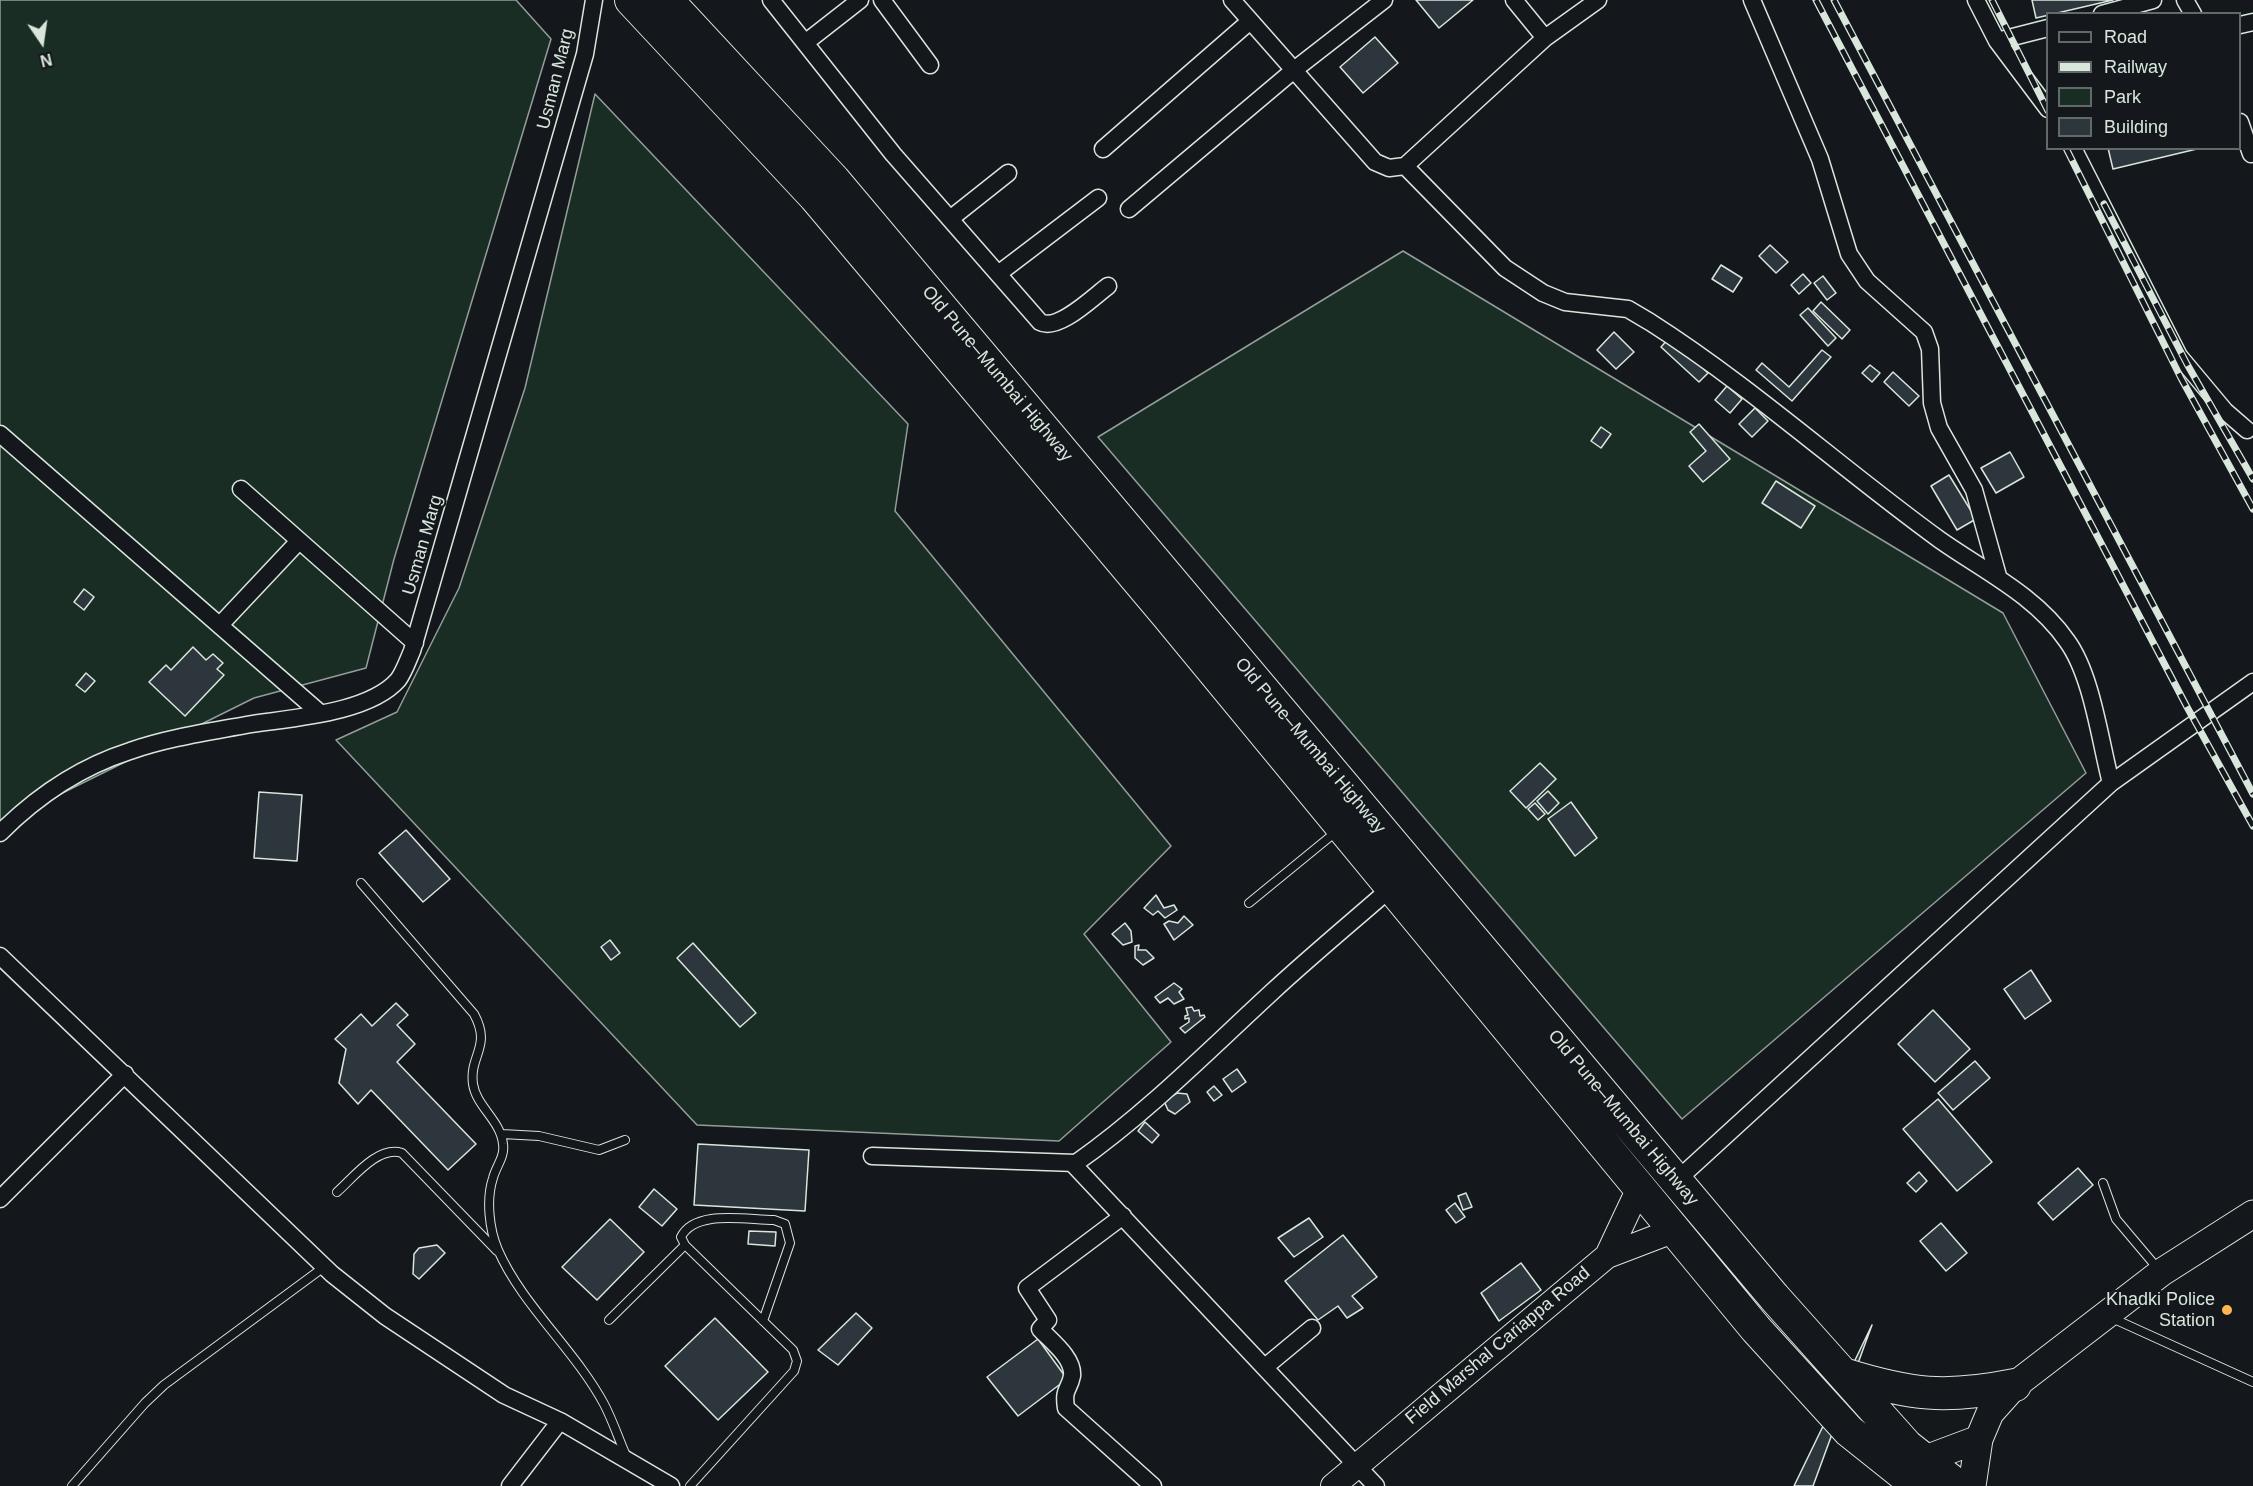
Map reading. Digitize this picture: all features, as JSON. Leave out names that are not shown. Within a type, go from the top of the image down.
[{"type":"highway","name":"Old Pune–Mumbai Highway","points":[[631,0],[815,197],[1392,887],[1756,1329],[1849,1431],[1912,1477],[1958,1486]]},
{"type":"highway","name":"Old Pune–Mumbai Highway","points":[[666,0],[834,180],[1774,1297],[1844,1374],[1870,1407],[1912,1477]]},
{"type":"highway","points":[[1844,1374],[1896,1390],[1924,1394],[1959,1394],[2015,1385]]},
{"type":"main road","points":[[1972,1486],[1979,1438],[1990,1413],[2015,1385],[2161,1272],[2253,1214]]},
{"type":"main road","points":[[1912,1477],[1979,1438]]},
{"type":"street","name":"Usman Marg","points":[[0,833],[28,805],[75,774],[130,751],[209,732],[320,713],[375,697],[398,680],[415,643],[585,54],[594,0]]},
{"type":"street","points":[[771,0],[893,154],[1046,325],[1058,323],[1108,286]]},
{"type":"street","points":[[805,43],[860,0]]},
{"type":"street","points":[[882,0],[930,65]]},
{"type":"street","points":[[1232,0],[1375,162],[1389,168],[1405,166],[1545,38],[1598,0]]},
{"type":"street","points":[[1129,209],[1294,70],[1384,0]]},
{"type":"street","points":[[1514,0],[1545,38]]},
{"type":"street","points":[[1752,0],[1820,159],[1849,254],[1867,281],[1924,332],[1930,349],[1932,403],[1939,428],[1974,490],[1998,576]]},
{"type":"street","points":[[1976,0],[1997,41],[2046,106]]},
{"type":"street","points":[[2109,12],[2153,0]]},
{"type":"street","points":[[1103,149],[1250,22]]},
{"type":"street","points":[[1997,41],[2046,29]]},
{"type":"street","points":[[2241,125],[2251,154],[2253,153]]},
{"type":"street","points":[[2074,150],[2179,356],[2225,411],[2251,431]]},
{"type":"street","points":[[1405,166],[1504,268],[1543,293],[1565,302],[1628,309],[1650,322],[1827,452],[1941,541],[1998,576],[2039,611],[2066,640],[2081,664],[2111,783]]},
{"type":"street","points":[[950,219],[1008,173]]},
{"type":"street","points":[[998,274],[1098,198]]},
{"type":"street","points":[[0,434],[320,713]]},
{"type":"street","points":[[241,489],[415,643]]},
{"type":"street","points":[[220,625],[299,541]]},
{"type":"street","points":[[1676,1181],[2111,783],[2253,682]]},
{"type":"street","points":[[872,1156],[1072,1163],[1104,1143],[1187,1072],[1272,992],[1392,887]]},
{"type":"street","points":[[0,956],[324,1267],[385,1316],[504,1395],[560,1421],[671,1486]]},
{"type":"street","points":[[0,1199],[125,1074]]},
{"type":"street","points":[[1072,1163],[1376,1486]]},
{"type":"street","name":"Field Marshal Cariappa Road","points":[[1333,1486],[1607,1256],[1639,1188]]},
{"type":"street","points":[[1123,1216],[1027,1288],[1048,1320],[1040,1329],[1071,1366],[1072,1377],[1064,1393],[1066,1408],[1153,1486]]},
{"type":"street","points":[[1607,1256],[1674,1230]]},
{"type":"street","points":[[1265,1367],[1312,1328]]},
{"type":"street","points":[[510,1486],[560,1421]]},
{"type":"lane","points":[[1249,903],[1342,827]]},
{"type":"lane","points":[[361,883],[474,1014],[480,1026],[483,1040],[472,1081],[476,1094],[502,1134],[502,1157],[492,1179],[489,1211],[501,1255]]},
{"type":"lane","points":[[502,1134],[539,1136],[599,1150],[625,1140]]},
{"type":"lane","points":[[337,1192],[381,1154],[393,1150],[402,1153],[501,1255],[603,1403],[627,1459]]},
{"type":"lane","points":[[2103,1184],[2116,1219],[2150,1262],[2161,1272]]},
{"type":"lane","points":[[690,1486],[794,1371],[797,1361],[793,1350],[763,1321],[685,1245],[681,1237],[686,1226],[700,1219],[774,1220],[785,1224],[790,1243],[763,1321]]},
{"type":"lane","points":[[609,1320],[685,1245]]},
{"type":"lane","points":[[72,1486],[145,1403],[164,1385],[324,1267]]},
{"type":"lane","points":[[2106,1315],[2253,1382]]},
{"type":"green space","points":[[0,0],[516,0],[551,39],[394,559],[366,668],[254,698],[0,824]]},
{"type":"green space","points":[[595,94],[908,424],[895,511],[1171,846],[1084,934],[1171,1042],[1059,1141],[697,1125],[336,740],[397,712],[459,588],[525,388]]},
{"type":"green space","points":[[1403,251],[2003,613],[2086,773],[1682,1119],[1098,437]]},
{"type":"building","points":[[1416,0],[1473,0],[1439,28]]},
{"type":"building","points":[[2032,0],[2113,0],[2062,12],[2046,12],[2046,16],[2036,18]]},
{"type":"building","points":[[1375,37],[1398,63],[1363,93],[1340,67]]},
{"type":"building","points":[[2108,150],[2193,150],[2113,169]]},
{"type":"building","points":[[1770,245],[1788,262],[1776,273],[1759,256]]},
{"type":"building","points":[[1721,265],[1742,278],[1733,292],[1712,279]]},
{"type":"building","points":[[1803,274],[1811,283],[1799,294],[1791,285]]},
{"type":"building","points":[[1823,276],[1836,293],[1827,300],[1814,283]]},
{"type":"building","points":[[1821,302],[1850,330],[1842,339],[1813,311]]},
{"type":"building","points":[[1808,308],[1836,338],[1828,346],[1800,315]]},
{"type":"building","points":[[1614,332],[1634,352],[1616,369],[1597,350]]},
{"type":"building","points":[[1670,337],[1708,373],[1699,382],[1661,347]]},
{"type":"building","points":[[1822,350],[1831,357],[1792,401],[1756,370],[1762,363],[1789,387]]},
{"type":"building","points":[[1870,365],[1880,373],[1872,382],[1862,373]]},
{"type":"building","points":[[1893,372],[1919,396],[1909,406],[1884,382]]},
{"type":"building","points":[[1727,386],[1742,399],[1730,413],[1715,400]]},
{"type":"building","points":[[1755,408],[1768,421],[1752,437],[1739,424]]},
{"type":"building","points":[[1699,424],[1730,459],[1703,482],[1689,466],[1706,451],[1690,432]]},
{"type":"building","points":[[1601,427],[1611,434],[1601,448],[1591,441]]},
{"type":"building","points":[[2010,452],[2024,477],[1996,493],[1981,468]]},
{"type":"building","points":[[1949,475],[1976,519],[1957,530],[1931,486]]},
{"type":"building","points":[[1776,481],[1815,506],[1801,528],[1762,503]]},
{"type":"building","points":[[84,589],[94,597],[84,610],[74,602]]},
{"type":"building","points":[[193,647],[206,660],[213,654],[223,663],[217,669],[224,675],[185,716],[149,682],[166,665],[171,670]]},
{"type":"building","points":[[86,673],[95,681],[85,692],[76,685]]},
{"type":"building","points":[[1540,763],[1556,779],[1526,808],[1510,791]]},
{"type":"building","points":[[1548,791],[1559,803],[1548,814],[1537,801]]},
{"type":"building","points":[[259,792],[302,795],[297,861],[254,858]]},
{"type":"building","points":[[1571,802],[1597,838],[1575,856],[1548,819]]},
{"type":"building","points":[[1535,803],[1545,814],[1538,820],[1528,809]]},
{"type":"building","points":[[406,830],[450,879],[423,902],[379,853]]},
{"type":"building","points":[[1156,895],[1164,908],[1174,905],[1177,910],[1165,918],[1158,911],[1153,915],[1144,908]]},
{"type":"building","points":[[1184,916],[1193,925],[1174,940],[1164,924],[1169,921],[1178,923]]},
{"type":"building","points":[[1125,923],[1131,931],[1132,942],[1123,945],[1112,934]]},
{"type":"building","points":[[610,940],[620,953],[611,960],[601,947]]},
{"type":"building","points":[[693,943],[756,1013],[740,1027],[677,958]]},
{"type":"building","points":[[1139,945],[1138,950],[1146,950],[1154,958],[1143,965],[1135,958],[1135,946]]},
{"type":"building","points":[[2031,970],[2051,1001],[2025,1019],[2004,989]]},
{"type":"building","points":[[1174,983],[1182,989],[1179,992],[1184,999],[1174,1004],[1168,998],[1160,1003],[1155,997]]},
{"type":"building","points":[[396,1003],[408,1015],[397,1025],[415,1044],[397,1062],[476,1144],[448,1170],[371,1090],[358,1104],[339,1083],[346,1049],[335,1039],[361,1014],[372,1026]]},
{"type":"building","points":[[1192,1007],[1194,1011],[1199,1010],[1200,1016],[1205,1017],[1185,1033],[1180,1028],[1189,1022],[1189,1018],[1185,1019],[1188,1015],[1186,1008]]},
{"type":"building","points":[[1933,1010],[1970,1049],[1935,1082],[1898,1044]]},
{"type":"building","points":[[1975,1061],[1990,1078],[1953,1110],[1938,1093]]},
{"type":"building","points":[[1237,1069],[1246,1082],[1232,1092],[1223,1079]]},
{"type":"building","points":[[1214,1086],[1222,1095],[1214,1101],[1207,1092]]},
{"type":"building","points":[[1177,1093],[1187,1094],[1190,1102],[1175,1114],[1168,1110],[1164,1101]]},
{"type":"building","points":[[1938,1099],[1992,1162],[1957,1191],[1903,1129]]},
{"type":"building","points":[[1145,1122],[1159,1135],[1152,1143],[1138,1131]]},
{"type":"building","points":[[698,1144],[809,1150],[805,1211],[694,1205]]},
{"type":"building","points":[[2078,1168],[2093,1185],[2053,1220],[2038,1203]]},
{"type":"building","points":[[1919,1172],[1927,1181],[1916,1192],[1907,1183]]},
{"type":"building","points":[[654,1189],[677,1209],[662,1226],[639,1207]]},
{"type":"building","points":[[1466,1193],[1472,1207],[1463,1210],[1458,1196]]},
{"type":"building","points":[[1455,1203],[1465,1217],[1456,1223],[1446,1210]]},
{"type":"building","points":[[1309,1218],[1323,1237],[1294,1257],[1278,1238]]},
{"type":"building","points":[[610,1219],[644,1252],[597,1300],[562,1267]]},
{"type":"building","points":[[1941,1223],[1967,1253],[1946,1271],[1920,1241]]},
{"type":"building","points":[[749,1231],[776,1232],[775,1246],[748,1244]]},
{"type":"building","points":[[1343,1235],[1377,1277],[1352,1296],[1363,1308],[1347,1318],[1338,1306],[1318,1320],[1285,1281]]},
{"type":"building","points":[[437,1245],[445,1253],[419,1279],[413,1274],[414,1254],[419,1248]]},
{"type":"building","points":[[1521,1263],[1541,1290],[1499,1321],[1481,1293]]},
{"type":"building","points":[[856,1313],[872,1328],[838,1365],[818,1350]]},
{"type":"building","points":[[715,1318],[768,1372],[718,1420],[665,1366]]},
{"type":"building","points":[[1872,1325],[1813,1486],[1794,1486]]},
{"type":"building","points":[[1038,1339],[1067,1379],[1018,1416],[987,1377]]},
{"type":"railway","points":[[1816,0],[2187,707],[2253,826]]},
{"type":"railway","points":[[1834,0],[2253,794]]},
{"type":"railway","points":[[1992,0],[2046,107]]},
{"type":"railway","points":[[2067,150],[2181,378],[2253,509]]},
{"type":"railway","points":[[2104,204],[2187,364],[2253,479]]},
{"type":"place","name":"Khadki Police Station","points":[[2227,1310]]}]
